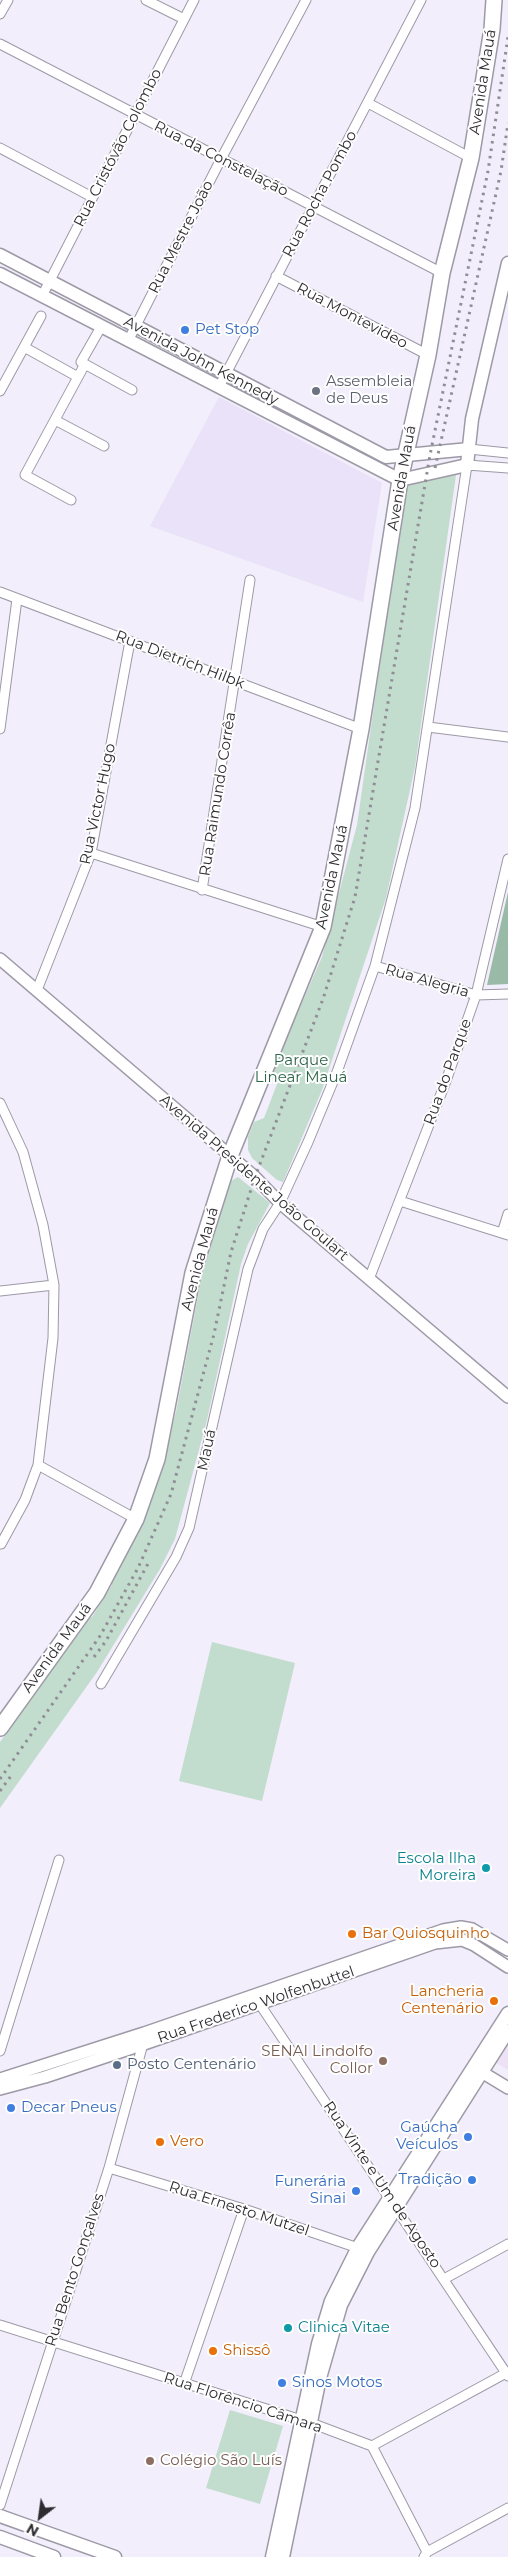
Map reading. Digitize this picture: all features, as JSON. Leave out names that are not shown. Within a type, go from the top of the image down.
[{"type":"main road","name":"Avenida Mauá","points":[[0,1728],[97,1593],[136,1519],[157,1460],[194,1273],[230,1156],[323,927],[361,729],[400,480],[428,355],[442,273],[471,158],[490,38],[494,0]]},
{"type":"main road","name":"Avenida John Kennedy","points":[[0,255],[386,457],[468,449]]},
{"type":"main road","points":[[400,480],[467,465],[472,419],[508,263]]},
{"type":"main road","name":"Avenida John Kennedy","points":[[0,274],[400,480]]},
{"type":"main road","points":[[478,2070],[508,2013]]},
{"type":"main road","points":[[283,2557],[283,2533],[331,2301],[478,2070],[508,2031]]},
{"type":"main road","points":[[0,2516],[115,2557]]},
{"type":"main road","points":[[272,2557],[283,2533]]},
{"type":"main road","points":[[0,2537],[54,2557]]},
{"type":"street","points":[[0,14],[8,0]]},
{"type":"street","points":[[146,0],[184,19]]},
{"type":"street","name":"Rua Cristóvão Colombo","points":[[42,296],[194,0]]},
{"type":"street","name":"Rua Mestre João","points":[[128,341],[220,159],[306,0]]},
{"type":"street","name":"Rua Rocha Pombo","points":[[219,387],[420,0]]},
{"type":"street","name":"Rua da Constelação","points":[[0,44],[442,273]]},
{"type":"street","points":[[368,102],[471,158]]},
{"type":"street","points":[[0,148],[92,198]]},
{"type":"street","name":"Rua Montevideo","points":[[276,276],[428,355]]},
{"type":"street","points":[[0,392],[41,316]]},
{"type":"street","points":[[101,327],[81,362],[132,390]]},
{"type":"street","points":[[24,347],[78,377]]},
{"type":"street","points":[[72,500],[25,475],[85,364]]},
{"type":"street","points":[[55,420],[104,446]]},
{"type":"street","points":[[468,449],[508,453]]},
{"type":"street","points":[[280,1203],[337,1072],[376,966],[415,808],[467,465],[508,468]]},
{"type":"street","name":"Rua Raimundo Corrêa","points":[[202,890],[236,681],[250,580]]},
{"type":"street","name":"Rua Dietrich Hilbk","points":[[0,592],[361,729]]},
{"type":"street","points":[[0,729],[17,599]]},
{"type":"street","name":"Rua Victor Hugo","points":[[37,990],[91,853],[130,641]]},
{"type":"street","points":[[428,727],[508,737]]},
{"type":"street","points":[[91,853],[202,890],[323,927]]},
{"type":"street","name":"Rua do Parque","points":[[369,1279],[400,1201],[476,995],[508,859]]},
{"type":"street","name":"Avenida Presidente João Goulart","points":[[0,959],[255,1177],[280,1203],[508,1397]]},
{"type":"street","name":"Rua Alegria","points":[[376,966],[476,995],[508,994]]},
{"type":"street","points":[[0,1103],[23,1152],[43,1225],[54,1285],[53,1338],[38,1465],[25,1500],[1,1544]]},
{"type":"street","points":[[400,1201],[505,1234],[508,1214]]},
{"type":"street","name":"Mauá","points":[[101,1684],[176,1557],[189,1528],[248,1269],[263,1229],[280,1203]]},
{"type":"street","points":[[0,1291],[54,1285]]},
{"type":"street","points":[[38,1465],[136,1519]]},
{"type":"street","points":[[0,2051],[59,1860]]},
{"type":"street","name":"Rua Frederico Wolfenbuttel","points":[[0,2089],[67,2064],[363,1963],[443,1930],[461,1927],[472,1929],[508,1950]]},
{"type":"street","name":"Rua Frederico Wolfenbuttel","points":[[363,1963],[435,1943],[462,1940],[474,1945],[508,1967]]},
{"type":"street","name":"Rua Vinte e Um de Agosto","points":[[257,2000],[508,2374]]},
{"type":"street","name":"Rua Bento Gonçalves","points":[[0,2506],[109,2168],[144,2038]]},
{"type":"street","name":"Rua Frederico Wolfenbuttel","points":[[0,2079],[67,2064]]},
{"type":"street","points":[[478,2070],[508,2088]]},
{"type":"street","name":"Rua Ernesto Mutzel","points":[[109,2168],[244,2209],[363,2250]]},
{"type":"street","points":[[184,2384],[244,2209]]},
{"type":"street","points":[[444,2279],[508,2244]]},
{"type":"street","name":"Rua Florêncio Câmara","points":[[0,2325],[306,2422],[372,2446]]},
{"type":"street","points":[[508,2374],[372,2446],[426,2555],[508,2508]]},
{"type":"shaded area","points":[[219,397],[382,483],[363,602],[150,526]]},
{"type":"shaded area","points":[[508,2037],[508,2070],[493,2061]]},
{"type":"green space","name":"Parque Linear Mauá","points":[[453,472],[456,475],[415,767],[386,898],[322,1090],[283,1182],[277,1180],[252,1158],[248,1150],[248,1137],[254,1122],[264,1118],[277,1084],[271,1073],[322,957],[357,825],[405,488],[408,482]]},
{"type":"green space","points":[[508,892],[508,984],[487,985]]},
{"type":"green space","points":[[238,1177],[270,1203],[248,1244],[241,1264],[207,1420],[175,1539],[160,1569],[97,1672],[0,1808],[0,1742],[57,1663],[85,1619],[92,1617],[112,1585],[111,1577],[157,1477],[176,1412],[202,1275],[231,1181]]},
{"type":"green space","points":[[212,1642],[295,1663],[262,1801],[179,1781]]},
{"type":"green space","points":[[230,2410],[283,2426],[260,2504],[206,2488]]},
{"type":"railway","points":[[0,1779],[100,1636],[138,1568],[171,1494],[214,1334],[231,1252],[255,1177],[323,999],[355,897],[430,455],[488,171],[508,37]]},
{"type":"railway","points":[[435,468],[501,171],[508,123]]},
{"type":"railway","points":[[94,1657],[106,1641],[150,1560]]},
{"type":"railway","points":[[0,1791],[11,1776]]},
{"type":"place","name":"Pet Stop","points":[[185,330]]},
{"type":"place","name":"Assembleia de Deus","points":[[316,391]]},
{"type":"place","name":"Escola Ilha Moreira","points":[[486,1868]]},
{"type":"place","name":"Bar Quiosquinho","points":[[352,1934]]},
{"type":"place","name":"Lancheria Centenário","points":[[494,2001]]},
{"type":"place","name":"SENAI Lindolfo Collor","points":[[383,2061]]},
{"type":"place","name":"Posto Centenário","points":[[117,2065]]},
{"type":"place","name":"Decar Pneus","points":[[11,2108]]},
{"type":"place","name":"Gaúcha Veículos","points":[[468,2137]]},
{"type":"place","name":"Vero","points":[[160,2142]]},
{"type":"place","name":"Tradição","points":[[472,2180]]},
{"type":"place","name":"Funerária Sinai","points":[[356,2191]]},
{"type":"place","name":"Clinica Vitae","points":[[288,2328]]},
{"type":"place","name":"Shissô","points":[[213,2351]]},
{"type":"place","name":"Sinos Motos","points":[[282,2383]]},
{"type":"place","name":"Colégio São Luís","points":[[150,2461]]}]
